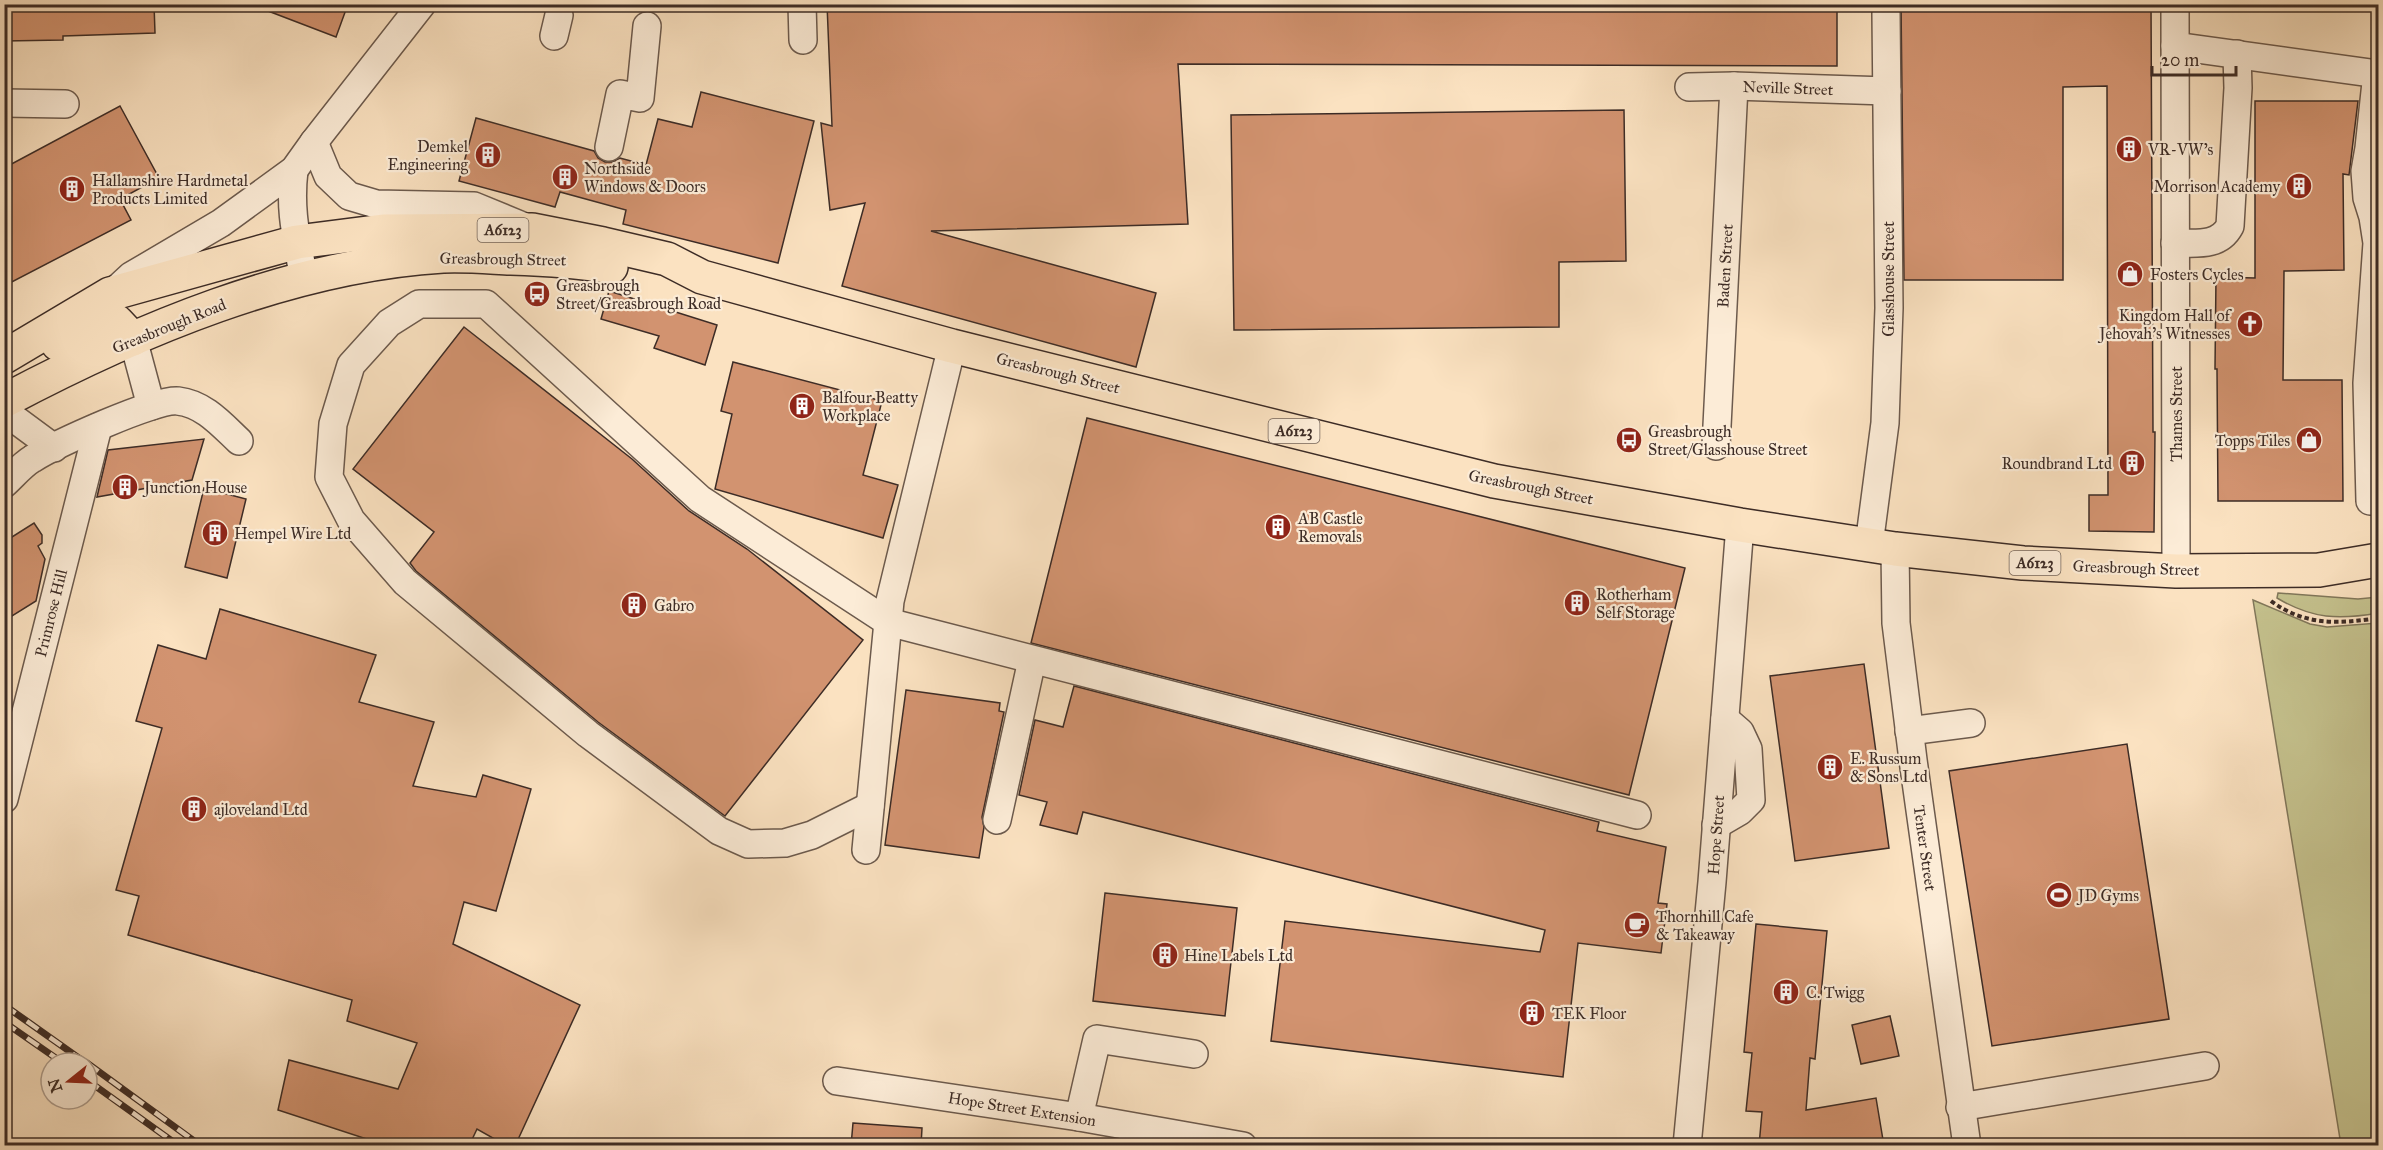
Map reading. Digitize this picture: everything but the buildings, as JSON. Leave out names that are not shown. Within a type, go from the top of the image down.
[{"type":"main road","name":"Greasbrough Street","points":[[297,242],[383,231],[532,230],[667,259],[702,277],[952,346],[1494,481],[1740,525],[1882,547],[2023,563],[2176,571],[2319,570],[2379,560]]},
{"type":"main road","name":"A6123","points":[[4,357],[110,294],[297,242],[322,258],[387,249],[421,258]]},
{"type":"main road","name":"Greasbrough Street","points":[[304,279],[377,264],[444,256],[577,261],[659,277],[702,277]]},
{"type":"main road","name":"Greasbrough Road","points":[[4,402],[133,339],[250,293],[304,279]]},
{"type":"main road","points":[[4,368],[82,333],[117,322],[133,339]]},
{"type":"street","points":[[110,294],[131,276],[221,223],[294,170],[422,4]]},
{"type":"street","points":[[802,4],[803,40]]},
{"type":"street","name":"Thames Street","points":[[2175,4],[2176,571]]},
{"type":"street","name":"Glasshouse Street","points":[[1882,547],[1879,484],[1885,423],[1889,308],[1886,13]]},
{"type":"street","points":[[609,147],[620,94],[640,98],[647,26]]},
{"type":"street","points":[[2175,45],[2378,74],[2365,171],[2367,198],[2376,218],[2377,243],[2367,383],[2370,501]]},
{"type":"street","points":[[2175,243],[2213,242],[2226,233],[2230,226],[2238,88],[2237,54]]},
{"type":"street","name":"Neville Street","points":[[1689,87],[1734,86],[1887,91]]},
{"type":"street","name":"Baden Street","points":[[1716,446],[1734,86]]},
{"type":"street","points":[[4,104],[65,105]]},
{"type":"street","name":"Greasbrough Street","points":[[314,142],[328,176],[349,196],[376,204],[474,206],[532,230]]},
{"type":"street","points":[[294,170],[291,193],[292,219],[304,279]]},
{"type":"street","points":[[870,806],[812,835],[784,843],[748,844],[718,831],[588,734],[405,582],[351,520],[329,477],[333,424],[351,365],[388,323],[419,304],[486,304],[700,499],[888,622],[1637,815]]},
{"type":"street","points":[[133,339],[152,406]]},
{"type":"street","points":[[866,850],[890,601],[952,346]]},
{"type":"street","points":[[4,484],[31,459],[98,427],[152,406],[177,401],[204,409],[239,441]]},
{"type":"street","points":[[4,411],[54,448]]},
{"type":"street","name":"Primrose Hill","points":[[4,799],[98,427]]},
{"type":"street","name":"Hope Street","points":[[1687,1146],[1740,525]]},
{"type":"street","name":"Tenter Street","points":[[1882,547],[1896,623],[1967,1146]]},
{"type":"street","points":[[997,820],[1032,660]]},
{"type":"street","points":[[1909,731],[1971,723]]},
{"type":"street","points":[[1079,1117],[1097,1039],[1194,1054]]},
{"type":"street","points":[[1960,1107],[2205,1066]]},
{"type":"street","name":"Hope Street Extension","points":[[837,1081],[1079,1117],[1243,1146]]},
{"type":"path","points":[[2243,570],[2259,592],[2280,608],[2308,618],[2329,623],[2379,618]]},
{"type":"path","points":[[4,979],[9,982],[4,989]]},
{"type":"shaded area","points":[[2278,593],[2358,599],[2378,597],[2378,613],[2351,617],[2314,614],[2277,598]]},
{"type":"shaded area","points":[[2253,600],[2310,624],[2327,627],[2378,623],[2378,1145],[2341,1145]]},
{"type":"railway","points":[[4,1005],[69,1051]]},
{"type":"railway","points":[[4,1022],[46,1051]]},
{"type":"railway","points":[[99,1072],[201,1146]]},
{"type":"railway","points":[[99,1089],[179,1146]]},
{"type":"place","name":"VR-VW's","points":[[2129,149]]},
{"type":"place","name":"Demkel Engineering","points":[[488,155]]},
{"type":"place","name":"Northside Windows & Doors","points":[[565,177]]},
{"type":"place","name":"Morrison Academy","points":[[2299,186]]},
{"type":"place","name":"Hallamshire Hardmetal Products Limited","points":[[72,189]]},
{"type":"place","name":"Fosters Cycles","points":[[2130,274]]},
{"type":"place","name":"Greasbrough Street/Greasbrough Road","points":[[537,294]]},
{"type":"place","name":"Kingdom Hall of Jehovah's Witnesses","points":[[2250,324]]},
{"type":"place","name":"Balfour Beatty Workplace","points":[[802,406]]},
{"type":"place","name":"Greasbrough Street/Glasshouse Street","points":[[1629,440]]},
{"type":"place","name":"Topps Tiles","points":[[2309,440]]},
{"type":"place","name":"Roundbrand Ltd","points":[[2132,463]]},
{"type":"place","name":"Junction House","points":[[125,487]]},
{"type":"place","name":"AB Castle Removals","points":[[1278,527]]},
{"type":"place","name":"Hempel Wire Ltd","points":[[215,533]]},
{"type":"place","name":"Rotherham Self Storage","points":[[1577,603]]},
{"type":"place","name":"Gabro","points":[[634,605]]},
{"type":"place","name":"E. Russum & Sons Ltd","points":[[1830,767]]},
{"type":"place","name":"ajloveland Ltd","points":[[194,809]]},
{"type":"place","name":"JD Gyms","points":[[2059,895]]},
{"type":"place","name":"Thornhill Cafe & Takeaway","points":[[1637,925]]},
{"type":"place","name":"Hine Labels Ltd","points":[[1165,955]]},
{"type":"place","name":"C. Twigg","points":[[1786,992]]},
{"type":"place","name":"TEK Floor","points":[[1532,1013]]}]
